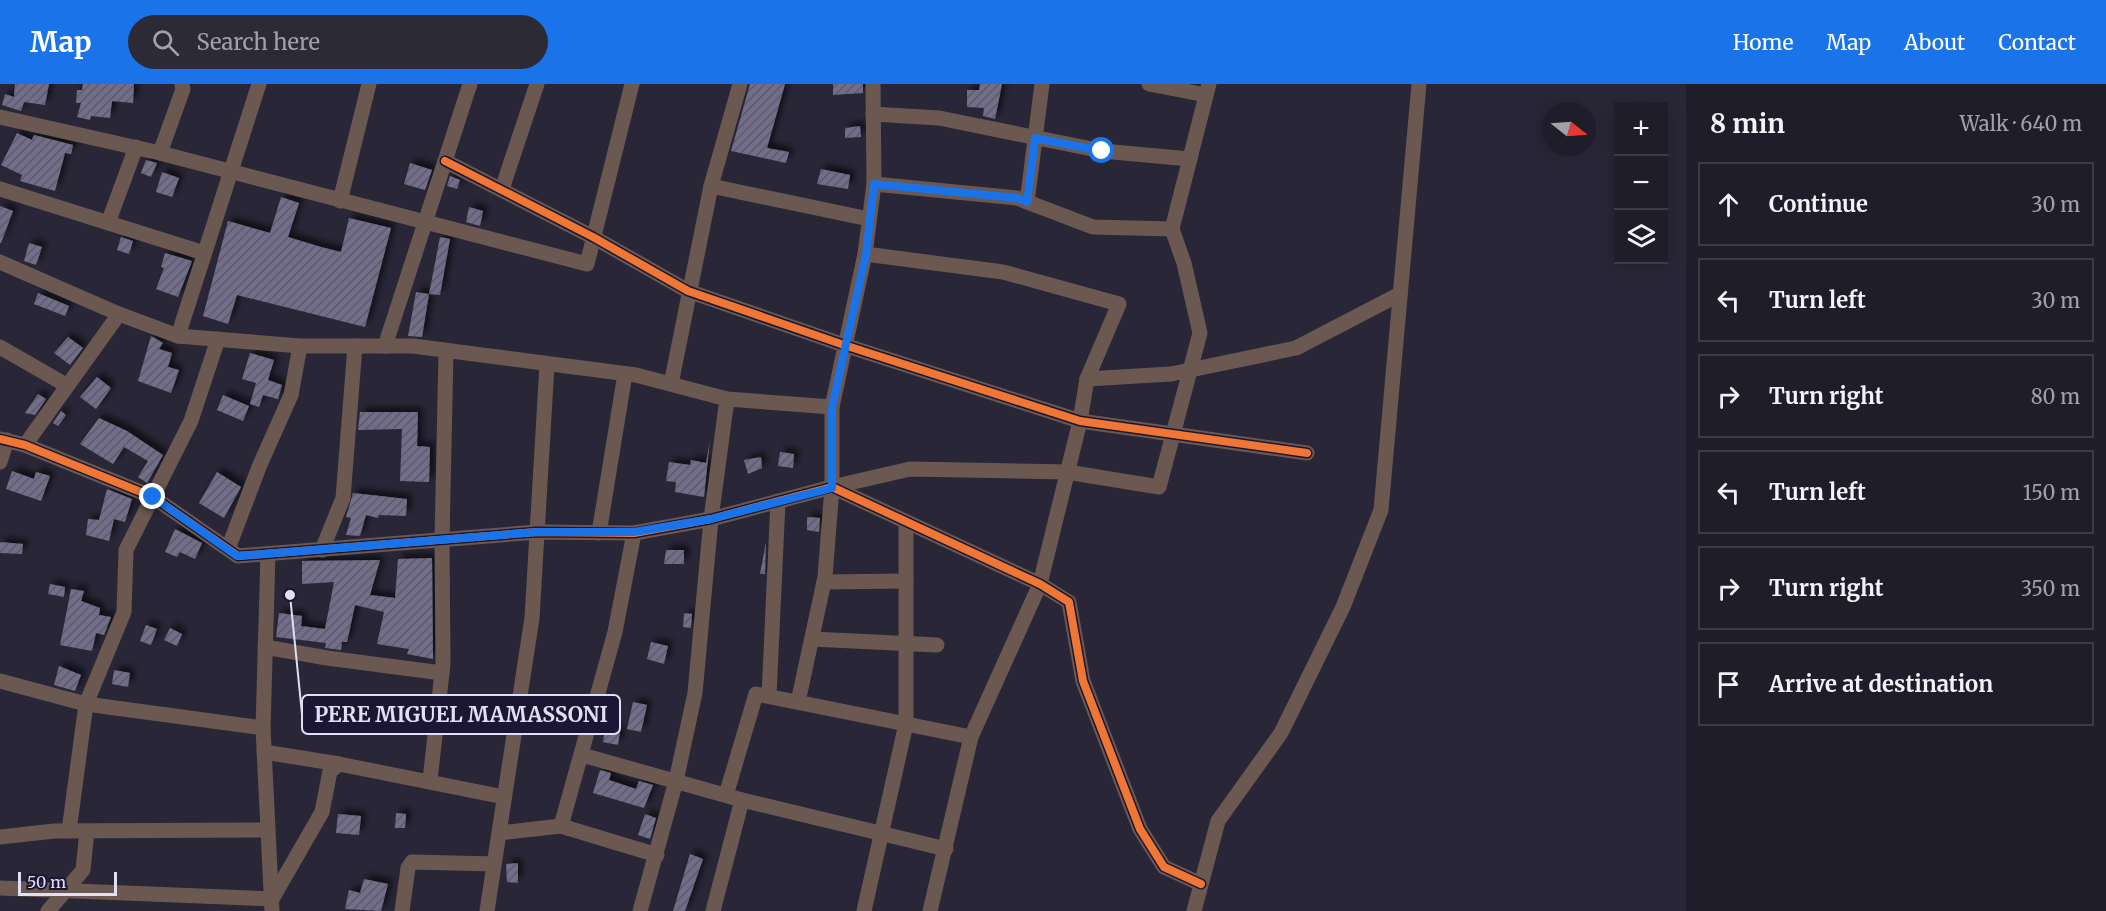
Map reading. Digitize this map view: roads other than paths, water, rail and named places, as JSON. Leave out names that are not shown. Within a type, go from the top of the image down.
[{"type":"street","points":[[160,153],[183,88],[182,84]]},
{"type":"street","points":[[178,336],[229,170],[259,84]]},
{"type":"street","points":[[340,201],[369,84]]},
{"type":"street","points":[[385,346],[470,84]]},
{"type":"street","points":[[502,189],[537,84]]},
{"type":"street","points":[[0,117],[229,170],[587,264],[632,84]]},
{"type":"street","points":[[671,384],[711,186],[740,84]]},
{"type":"street","points":[[798,702],[824,582],[832,488],[832,407],[866,254],[874,184],[873,84]]},
{"type":"street","points":[[1027,202],[1042,84]]},
{"type":"street","points":[[0,462],[4,439],[25,445],[153,497],[237,556],[537,532],[634,532],[711,519],[910,469],[1067,472],[1159,487],[1200,333],[1184,263],[1172,229],[1207,90],[1149,84]]},
{"type":"street","points":[[1194,911],[1218,821],[1281,733],[1343,607],[1381,510],[1419,84]]},
{"type":"street","points":[[873,114],[939,118],[1102,151],[1190,159]]},
{"type":"street","points":[[108,223],[136,147]]},
{"type":"street","points":[[445,160],[593,237],[688,291],[844,345],[1080,421],[1307,453]]},
{"type":"street","points":[[874,184],[1017,198],[1093,227],[1172,229]]},
{"type":"street","points":[[711,186],[869,219]]},
{"type":"street","points":[[0,189],[204,253]]},
{"type":"street","points":[[866,254],[1004,272],[1119,304],[1087,379],[1080,421],[1040,584],[971,737],[930,911]]},
{"type":"street","points":[[0,262],[119,315],[178,336],[300,346],[413,346],[625,374],[727,399],[832,407]]},
{"type":"street","points":[[1087,379],[1171,374],[1296,348],[1400,294]]},
{"type":"street","points":[[25,445],[119,315]]},
{"type":"street","points":[[69,831],[86,704],[124,612],[126,550],[191,422],[218,339]]},
{"type":"street","points":[[228,549],[259,467],[291,395],[300,346]]},
{"type":"street","points":[[322,550],[343,498],[355,346]]},
{"type":"street","points":[[0,347],[66,386]]},
{"type":"street","points":[[430,780],[442,672],[446,351]]},
{"type":"street","points":[[493,909],[494,864],[532,618],[547,365]]},
{"type":"street","points":[[599,532],[625,374]]},
{"type":"street","points":[[640,911],[676,781],[694,693],[711,519],[727,399]]},
{"type":"street","points":[[832,488],[1040,584],[1068,602],[1083,681],[1140,829],[1164,867],[1201,884]]},
{"type":"street","points":[[769,696],[778,501]]},
{"type":"street","points":[[864,911],[906,724],[906,522]]},
{"type":"street","points":[[561,825],[615,632],[634,532]]},
{"type":"street","points":[[268,554],[263,728],[272,905]]},
{"type":"street","points":[[824,582],[906,581]]},
{"type":"street","points":[[812,639],[937,645]]},
{"type":"street","points":[[265,647],[327,658],[442,672]]},
{"type":"street","points":[[0,681],[86,704],[263,728]]},
{"type":"street","points":[[726,795],[756,694],[971,737]]},
{"type":"street","points":[[264,752],[430,780],[504,797]]},
{"type":"street","points":[[582,755],[742,800],[946,849]]},
{"type":"street","points":[[272,905],[322,812],[330,771],[339,764]]},
{"type":"street","points":[[713,911],[742,800]]},
{"type":"street","points":[[499,833],[561,825],[657,855]]},
{"type":"street","points":[[0,837],[69,831],[268,830]]},
{"type":"street","points":[[48,911],[83,870],[87,831]]},
{"type":"street","points":[[402,911],[408,868],[412,862],[494,864]]},
{"type":"street","points":[[0,888],[272,905]]},
{"type":"place","name":"PERE MIGUEL MAMASSONI","points":[[290,595]]}]
